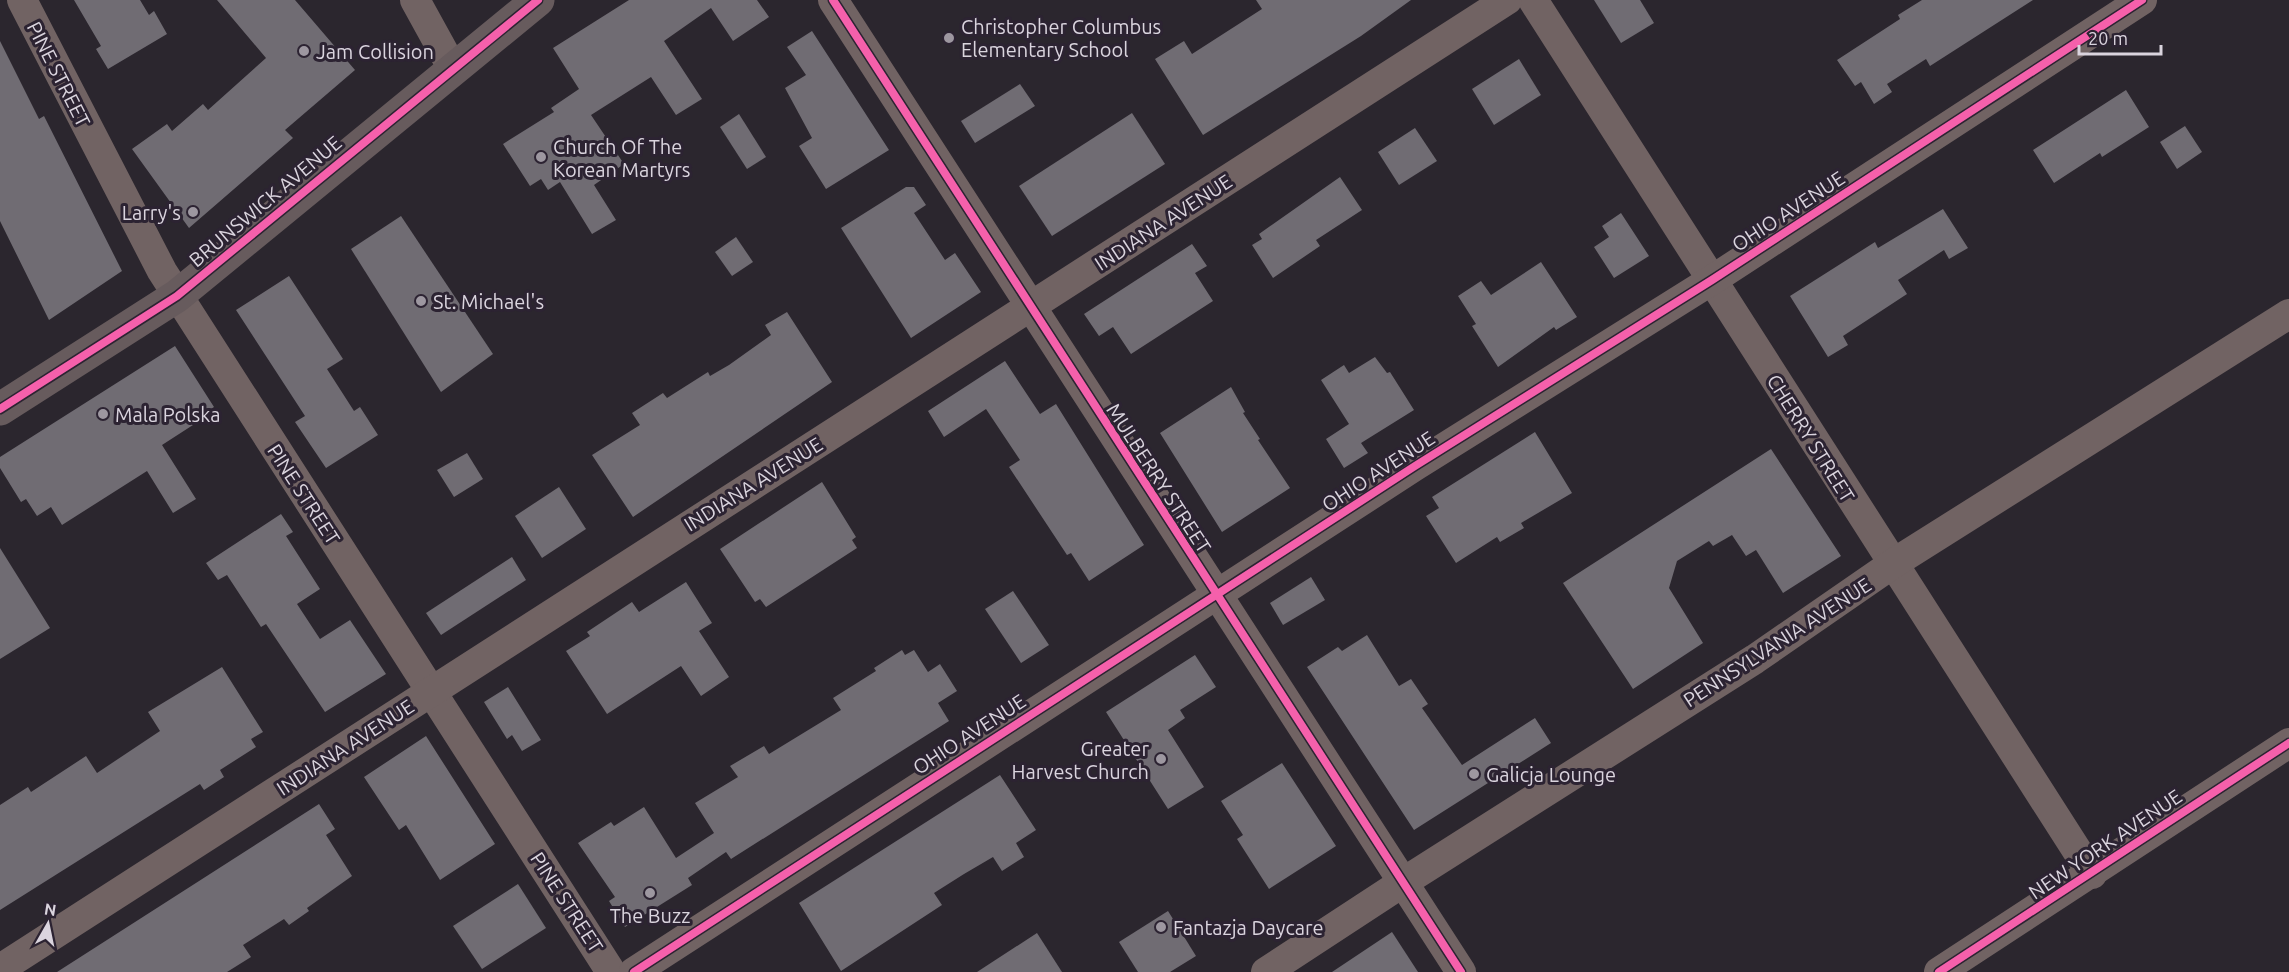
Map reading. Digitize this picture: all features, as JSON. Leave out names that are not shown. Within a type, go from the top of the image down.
[{"type":"main road","name":"BRUNSWICK AVENUE","points":[[0,409],[177,296],[538,0]]},
{"type":"street","name":"PINE STREET","points":[[22,0],[103,160],[177,296],[611,972]]},
{"type":"street","points":[[415,0],[453,69]]},
{"type":"street","name":"MULBERRY STREET","points":[[833,0],[1029,308],[1461,972]]},
{"type":"street","name":"INDIANA AVENUE","points":[[0,969],[1507,0]]},
{"type":"street","name":"CHERRY STREET","points":[[1533,0],[1853,504],[1894,563],[2092,874]]},
{"type":"street","name":"OHIO AVENUE","points":[[634,972],[1415,466],[1712,280],[2142,0]]},
{"type":"street","name":"PENNSYLVANIA AVENUE","points":[[1266,972],[1401,883],[1755,659],[1894,563],[2289,314]]},
{"type":"street","name":"NEW YORK AVENUE","points":[[1939,972],[2289,743]]},
{"type":"building","points":[[74,0],[140,0],[149,15],[154,11],[167,34],[108,69],[96,49],[101,46]]},
{"type":"building","points":[[217,0],[295,0],[355,70],[285,130],[293,138],[189,228],[132,149],[167,124],[172,131],[203,104],[208,110],[266,58]]},
{"type":"building","points":[[629,0],[757,0],[769,17],[733,41],[711,8],[664,41],[702,99],[676,115],[651,77],[591,115],[624,164],[594,185],[616,220],[592,234],[560,182],[548,190],[541,179],[530,186],[503,144],[554,112],[551,108],[579,89],[553,48]]},
{"type":"building","points":[[1256,0],[1411,0],[1361,36],[1203,135],[1155,59],[1184,41],[1192,54],[1262,9]]},
{"type":"building","points":[[1594,0],[1640,0],[1654,23],[1621,43]]},
{"type":"building","points":[[1922,0],[2033,0],[1930,66],[1926,59],[1887,84],[1892,92],[1874,104],[1861,82],[1855,86],[1837,60],[1900,19],[1898,15]]},
{"type":"building","points":[[812,31],[889,150],[826,189],[799,146],[812,138],[785,88],[806,75],[787,47]]},
{"type":"building","points":[[0,41],[39,119],[44,116],[122,271],[49,320],[0,221]]},
{"type":"building","points":[[1519,59],[1541,95],[1494,125],[1472,89]]},
{"type":"building","points":[[1020,84],[1035,106],[975,143],[961,121]]},
{"type":"building","points":[[2126,90],[2149,127],[2102,157],[2100,153],[2054,183],[2033,150]]},
{"type":"building","points":[[1132,113],[1165,164],[1052,236],[1019,186]]},
{"type":"building","points":[[739,114],[766,157],[747,169],[720,127]]},
{"type":"building","points":[[2185,126],[2202,152],[2177,169],[2160,142]]},
{"type":"building","points":[[1415,128],[1437,161],[1399,185],[1378,152]]},
{"type":"building","points":[[1340,177],[1362,210],[1316,240],[1320,246],[1273,278],[1252,245],[1262,239],[1259,234]]},
{"type":"building","points":[[906,187],[914,187],[926,205],[914,213],[945,260],[955,253],[981,292],[911,338],[841,228]]},
{"type":"building","points":[[1943,209],[1968,248],[1949,259],[1944,250],[1898,280],[1907,294],[1843,336],[1848,345],[1828,357],[1790,296],[1875,242],[1878,248]]},
{"type":"building","points":[[1621,213],[1649,256],[1614,278],[1594,247],[1609,237],[1602,226]]},
{"type":"building","name":"St. Michael's","points":[[401,216],[493,354],[441,392],[351,249]]},
{"type":"building","points":[[736,237],[753,262],[732,276],[715,252]]},
{"type":"building","points":[[1192,244],[1207,266],[1195,273],[1213,301],[1131,354],[1113,327],[1099,336],[1084,314]]},
{"type":"building","points":[[1541,262],[1577,317],[1556,330],[1554,327],[1498,367],[1472,326],[1476,324],[1458,296],[1481,281],[1491,295]]},
{"type":"building","points":[[289,276],[343,359],[327,369],[354,411],[360,407],[378,435],[326,468],[295,422],[305,416],[236,310]]},
{"type":"building","points":[[787,312],[832,382],[633,517],[592,455],[640,425],[632,413],[663,393],[667,398],[708,372],[710,376],[729,365],[771,335],[765,325]]},
{"type":"building","points":[[175,346],[214,407],[190,423],[193,425],[162,445],[196,499],[173,513],[147,471],[62,525],[51,507],[37,516],[26,499],[21,502],[0,468],[0,457]]},
{"type":"building","points":[[1375,357],[1387,373],[1390,372],[1414,410],[1361,443],[1368,453],[1344,468],[1326,439],[1349,424],[1321,380],[1344,365],[1349,373]]},
{"type":"building","points":[[1005,361],[1040,414],[1056,404],[1144,545],[1089,581],[1071,553],[1067,555],[1009,467],[1020,460],[986,409],[944,437],[928,411]]},
{"type":"building","points":[[1231,387],[1245,412],[1243,413],[1260,439],[1258,440],[1290,488],[1222,532],[1160,433]]},
{"type":"building","points":[[1535,432],[1572,493],[1521,523],[1524,528],[1500,542],[1497,537],[1456,563],[1426,516],[1439,508],[1432,497]]},
{"type":"building","points":[[1771,449],[1841,556],[1783,593],[1756,550],[1746,556],[1732,535],[1713,546],[1709,541],[1677,561],[1669,588],[1703,643],[1633,689],[1563,583]]},
{"type":"building","points":[[467,453],[483,479],[454,497],[437,470]]},
{"type":"building","points":[[822,482],[856,537],[852,540],[857,548],[766,607],[760,599],[755,602],[720,549]]},
{"type":"building","points":[[559,487],[586,529],[542,558],[515,516]]},
{"type":"building","points":[[281,514],[293,532],[286,536],[320,589],[297,604],[320,639],[350,620],[386,674],[325,712],[266,624],[261,627],[227,575],[218,580],[206,563]]},
{"type":"building","points":[[0,548],[50,628],[0,659]]},
{"type":"building","points":[[512,557],[526,580],[441,635],[426,613]]},
{"type":"building","points":[[1311,577],[1325,600],[1283,625],[1270,603]]},
{"type":"building","points":[[686,582],[712,623],[699,631],[729,677],[701,696],[681,666],[607,714],[566,651],[590,636],[587,632],[632,602],[639,612]]},
{"type":"building","points":[[1013,591],[1049,645],[1021,663],[985,609]]},
{"type":"building","points":[[1367,635],[1399,686],[1411,679],[1428,704],[1422,708],[1462,765],[1535,718],[1551,743],[1414,830],[1307,667],[1338,647],[1342,651]]},
{"type":"building","points":[[902,650],[905,655],[914,650],[928,672],[940,664],[957,691],[938,703],[949,721],[731,859],[726,852],[688,878],[692,885],[625,927],[609,901],[615,897],[578,843],[611,822],[614,826],[644,807],[676,858],[714,833],[695,803],[738,777],[730,766],[764,746],[769,754],[841,710],[833,698],[876,671],[874,668]]},
{"type":"building","name":"Greater Harvest Church","points":[[1195,655],[1216,687],[1180,710],[1185,718],[1168,730],[1204,787],[1168,809],[1106,712]]},
{"type":"building","points":[[222,667],[263,732],[251,739],[256,747],[220,770],[224,777],[204,790],[200,784],[0,910],[0,805],[28,787],[31,792],[86,756],[97,773],[160,731],[148,712]]},
{"type":"building","points":[[508,687],[541,740],[522,751],[512,735],[507,739],[484,702]]},
{"type":"building","points":[[426,736],[495,844],[440,880],[406,825],[399,830],[364,777]]},
{"type":"building","points":[[1282,763],[1336,846],[1269,889],[1237,839],[1243,835],[1221,801]]},
{"type":"building","points":[[1000,775],[1036,830],[1016,843],[1024,857],[1002,871],[993,857],[964,874],[934,893],[942,905],[841,971],[799,903]]},
{"type":"building","points":[[319,804],[335,829],[326,835],[352,876],[307,908],[309,911],[289,925],[284,919],[243,945],[251,957],[227,972],[57,972]]},
{"type":"building","points":[[518,884],[546,928],[482,969],[453,926]]},
{"type":"building","name":"Fantazja Daycare","points":[[1168,911],[1196,956],[1170,972],[1138,972],[1119,942]]},
{"type":"building","points":[[1392,932],[1418,972],[1332,972]]},
{"type":"building","points":[[1037,933],[1062,972],[977,972]]},
{"type":"cycle path","points":[[0,409],[177,296],[538,0]]},
{"type":"cycle path","points":[[833,0],[1461,972]]},
{"type":"cycle path","points":[[634,972],[1415,466],[1712,280],[2142,0]]},
{"type":"cycle path","points":[[1939,972],[2289,743]]},
{"type":"place","name":"Christopher Columbus Elementary School","points":[[949,38]]},
{"type":"place","name":"Jam Collision","points":[[304,51]]},
{"type":"place","name":"Church Of The Korean Martyrs","points":[[541,157]]},
{"type":"place","name":"Larry's","points":[[193,212]]},
{"type":"place","name":"St. Michael's","points":[[421,301]]},
{"type":"place","name":"Mala Polska","points":[[103,414]]},
{"type":"place","name":"Greater Harvest Church","points":[[1161,759]]},
{"type":"place","name":"Galicja Lounge","points":[[1474,774]]},
{"type":"place","name":"The Buzz","points":[[650,893]]},
{"type":"place","name":"Fantazja Daycare","points":[[1161,927]]}]
